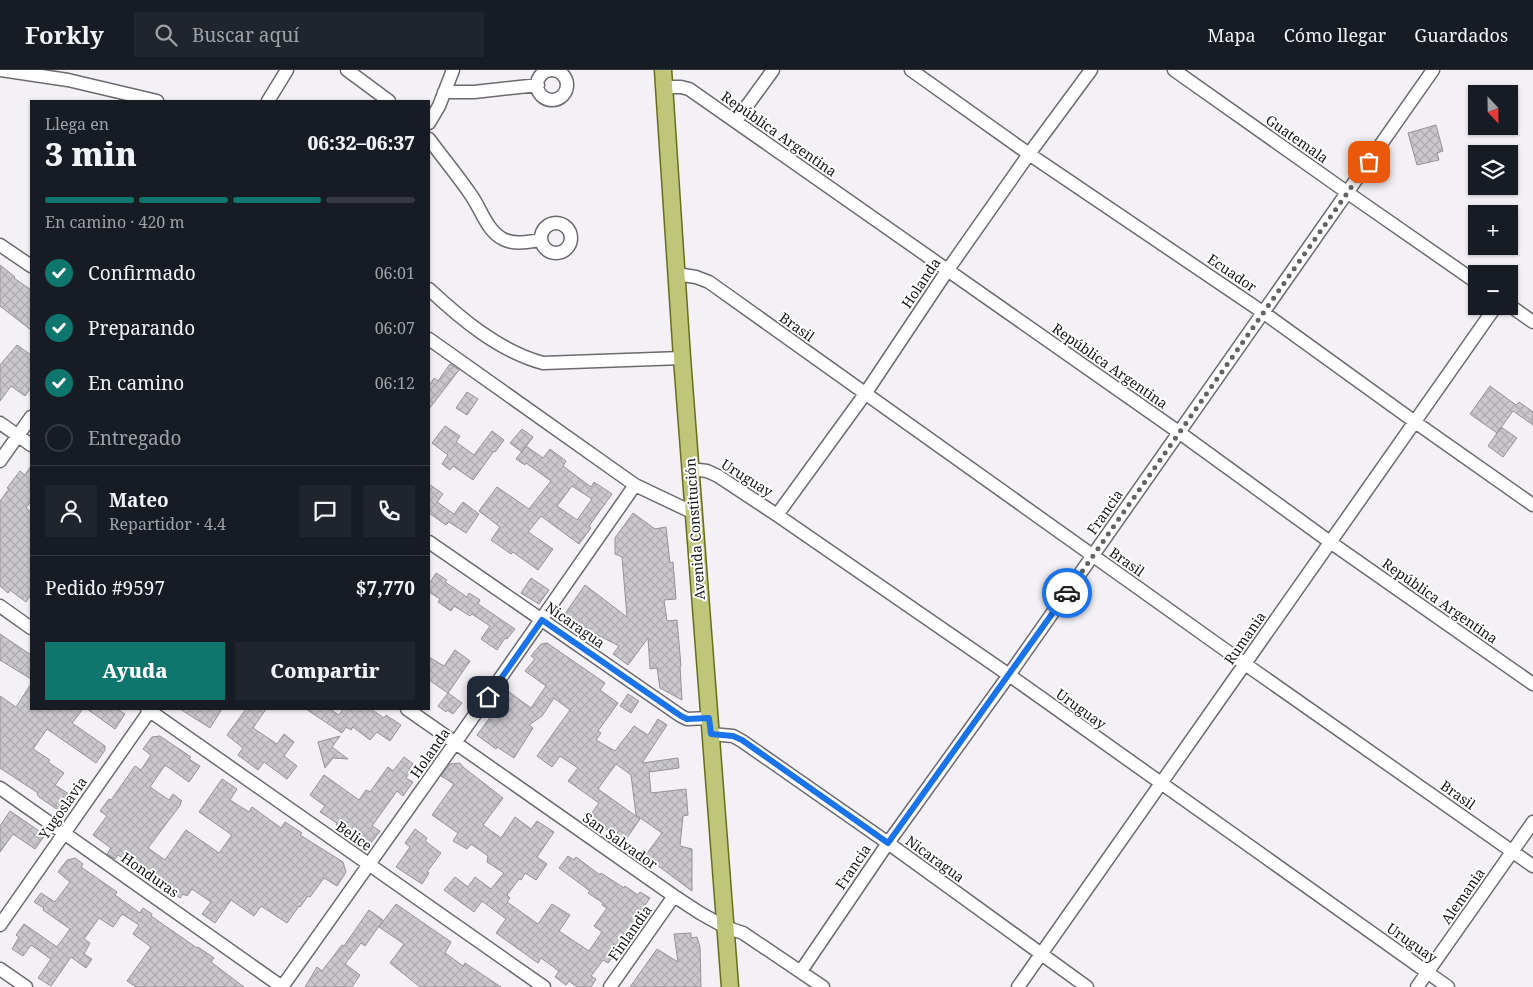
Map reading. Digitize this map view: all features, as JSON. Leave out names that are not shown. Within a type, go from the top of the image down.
[{"type":"main road","name":"Avenida Constitución","points":[[663,70],[690,468],[730,987]]},
{"type":"street","points":[[1,70],[68,80],[116,96],[149,100]]},
{"type":"street","points":[[269,100],[287,70]]},
{"type":"street","points":[[347,70],[388,100]]},
{"type":"street","points":[[430,121],[439,106],[452,70]]},
{"type":"street","points":[[736,121],[773,70]]},
{"type":"street","name":"Ecuador","points":[[911,70],[1029,154],[1264,313],[1533,505]]},
{"type":"street","name":"Holanda","points":[[777,515],[865,394],[947,271],[1029,154],[1092,70]]},
{"type":"street","name":"Guatemala","points":[[1174,70],[1468,276]]},
{"type":"street","name":"Francia","points":[[801,971],[888,843],[1009,676],[1433,70]]},
{"type":"street","points":[[444,92],[474,92],[538,86]]},
{"type":"street","name":"República Argentina","points":[[664,88],[681,87],[689,89],[736,121],[1533,684]]},
{"type":"street","points":[[430,140],[472,196],[494,232],[503,239],[516,243],[541,240]]},
{"type":"street","points":[[0,244],[30,265]]},
{"type":"street","name":"Brasil","points":[[676,274],[696,277],[709,282],[1245,664],[1533,866]]},
{"type":"street","points":[[430,290],[464,321],[527,358],[543,363],[682,358]]},
{"type":"street","points":[[1518,311],[1533,322]]},
{"type":"street","name":"Rumania","points":[[1018,987],[1490,315]]},
{"type":"street","points":[[430,339],[635,486],[694,513]]},
{"type":"street","points":[[0,461],[30,418]]},
{"type":"street","points":[[0,423],[30,444]]},
{"type":"street","name":"Uruguay","points":[[690,468],[707,471],[718,476],[777,515],[1009,676],[1448,987]]},
{"type":"street","name":"Holanda","points":[[282,987],[635,486]]},
{"type":"street","name":"Nicaragua","points":[[430,543],[681,716],[742,740],[1087,987]]},
{"type":"street","points":[[0,606],[30,627]]},
{"type":"street","name":"Yugoslavia","points":[[0,925],[148,710]]},
{"type":"street","name":"Belice","points":[[150,710],[544,987]]},
{"type":"street","name":"San Salvador","points":[[408,710],[674,896],[725,927],[743,933],[823,987]]},
{"type":"street","name":"Honduras","points":[[0,788],[282,987]]},
{"type":"street","name":"Alemania","points":[[1417,987],[1533,822]]},
{"type":"street","name":"Finlandia","points":[[610,987],[674,896]]},
{"type":"street","points":[[0,969],[26,987]]},
{"type":"building","points":[[1436,125],[1443,151],[1437,153],[1439,160],[1417,165],[1408,133]]},
{"type":"building","points":[[0,265],[30,289],[30,329],[0,306]]},
{"type":"building","points":[[17,345],[30,354],[30,389],[25,396],[11,386],[0,401],[0,365]]},
{"type":"building","points":[[450,364],[459,370],[430,408],[430,384],[434,378],[438,381]]},
{"type":"building","points":[[1490,386],[1516,405],[1519,402],[1533,412],[1533,425],[1513,411],[1497,433],[1470,414]]},
{"type":"building","points":[[467,392],[478,399],[467,415],[456,408]]},
{"type":"building","points":[[445,426],[460,436],[456,442],[474,455],[492,431],[504,440],[473,480],[453,466],[450,470],[442,464],[448,455],[432,443]]},
{"type":"building","points":[[1501,427],[1517,438],[1503,457],[1488,446]]},
{"type":"building","points":[[522,429],[533,437],[522,452],[510,443]]},
{"type":"building","points":[[526,446],[543,458],[550,449],[566,461],[563,466],[591,487],[594,482],[612,494],[589,526],[591,528],[579,544],[541,516],[528,532],[553,549],[538,570],[513,552],[511,554],[491,540],[500,527],[479,511],[497,487],[529,509],[551,481],[526,463],[525,465],[516,459]],"holes":[[[572,486],[592,499],[577,520],[557,506]]]},
{"type":"building","points":[[30,468],[30,502],[26,508],[30,511],[30,596],[26,602],[10,590],[8,593],[0,586],[0,501],[20,471],[25,475]]},
{"type":"building","points":[[430,485],[443,494],[437,502],[454,514],[463,502],[479,514],[466,533],[449,522],[446,525],[430,514]]},
{"type":"building","points":[[633,513],[655,529],[666,527],[670,563],[673,562],[676,599],[664,600],[667,621],[677,620],[682,700],[660,688],[657,668],[650,669],[648,638],[628,665],[613,654],[619,646],[594,633],[591,637],[562,618],[585,585],[627,617],[622,557],[615,554],[615,538]]},
{"type":"building","points":[[436,573],[447,580],[445,582],[467,597],[469,593],[480,600],[478,604],[515,629],[507,639],[505,638],[497,650],[481,639],[490,626],[472,614],[470,616],[454,606],[451,611],[438,602],[440,599],[430,593],[430,582]]},
{"type":"building","points":[[531,578],[549,590],[539,604],[521,593]]},
{"type":"building","points":[[0,634],[30,654],[30,678],[0,660]]},
{"type":"building","points":[[547,643],[605,683],[600,690],[618,703],[598,731],[601,733],[596,740],[615,751],[634,726],[648,735],[658,719],[667,725],[642,763],[678,758],[679,768],[649,772],[651,793],[686,789],[688,815],[683,816],[680,846],[692,849],[692,891],[645,856],[662,833],[636,815],[631,775],[616,764],[598,789],[640,819],[625,841],[588,818],[599,803],[568,781],[578,768],[560,756],[552,767],[537,756],[570,710],[554,698],[542,716],[529,725],[533,728],[514,758],[497,747],[496,749],[477,735],[509,692],[531,708],[546,686],[525,671],[535,659],[531,656],[541,644]]},
{"type":"building","points":[[455,650],[470,661],[448,693],[430,681],[430,658],[444,666]]},
{"type":"building","points":[[30,686],[30,710],[82,710],[72,723],[105,746],[105,750],[96,763],[47,729],[33,749],[50,760],[48,762],[64,773],[55,785],[72,796],[61,812],[39,797],[38,793],[0,768],[0,696],[16,707]]},
{"type":"building","points":[[448,693],[462,703],[453,714],[447,710],[446,712],[438,706]]},
{"type":"building","points":[[628,694],[639,701],[631,713],[620,706]]},
{"type":"building","points":[[88,710],[119,710],[125,714],[115,729]]},
{"type":"building","points":[[182,710],[221,710],[210,728]]},
{"type":"building","points":[[245,710],[265,710],[253,728],[277,744],[284,734],[294,742],[284,756],[297,766],[287,779],[264,762],[258,770],[238,755],[243,748],[227,735]]},
{"type":"building","points":[[308,710],[332,710],[339,715],[342,710],[372,710],[384,718],[386,715],[401,725],[390,741],[377,732],[370,740],[353,727],[351,730],[346,727],[342,733]]},
{"type":"building","points":[[160,736],[191,757],[189,759],[200,766],[189,782],[165,765],[150,787],[169,800],[173,794],[182,801],[148,848],[165,860],[186,830],[219,853],[232,835],[199,812],[222,779],[237,789],[230,800],[249,812],[252,807],[281,828],[285,822],[302,833],[300,835],[343,862],[346,872],[337,886],[324,878],[310,897],[308,896],[299,906],[287,923],[261,906],[254,916],[231,900],[215,923],[202,914],[211,902],[192,889],[187,896],[183,894],[180,898],[118,855],[115,859],[107,854],[111,848],[93,835],[107,816],[100,811],[109,799],[111,800],[135,766],[141,770],[151,755],[143,749],[152,737]]},
{"type":"building","points":[[340,736],[332,747],[348,759],[333,758],[325,768],[318,742]]},
{"type":"building","points":[[404,757],[413,764],[406,778],[413,782],[403,796],[397,791],[372,826],[380,831],[371,843],[364,844],[336,825],[337,823],[320,812],[325,806],[310,795],[324,775],[359,800],[366,790],[370,792],[388,767],[393,771]]},
{"type":"building","points":[[460,763],[503,798],[483,825],[501,838],[515,817],[531,829],[537,821],[554,832],[537,857],[547,864],[536,880],[525,873],[507,895],[510,898],[507,902],[538,924],[552,904],[570,915],[559,931],[589,951],[602,932],[594,926],[607,908],[588,893],[590,891],[559,868],[568,856],[574,860],[576,857],[600,875],[601,873],[624,888],[625,886],[638,895],[640,892],[650,898],[639,914],[643,917],[608,963],[603,960],[591,976],[596,979],[591,987],[577,987],[569,981],[566,985],[555,977],[559,971],[541,958],[538,963],[496,933],[506,919],[482,901],[474,912],[444,890],[455,877],[468,887],[475,877],[491,889],[504,873],[487,862],[488,856],[471,844],[467,849],[453,841],[458,833],[432,815],[454,784],[441,776],[450,764]]},
{"type":"building","points":[[10,811],[45,835],[35,849],[13,834],[0,852],[0,826]]},
{"type":"building","points":[[415,829],[427,838],[425,841],[441,853],[427,872],[429,873],[422,884],[396,867],[410,847],[405,843]]},
{"type":"building","points":[[75,858],[83,864],[81,867],[117,892],[115,895],[140,913],[143,908],[152,914],[151,916],[214,958],[211,962],[244,987],[136,987],[127,981],[151,947],[133,934],[139,925],[122,914],[113,927],[99,918],[84,939],[90,943],[84,954],[92,959],[86,968],[71,957],[51,986],[38,978],[51,959],[31,945],[23,956],[12,949],[19,937],[16,935],[24,924],[57,947],[70,929],[34,902],[41,893],[55,902],[70,882],[58,872],[67,860]]},
{"type":"building","points":[[396,904],[451,942],[445,953],[463,966],[465,963],[501,987],[420,987],[390,963],[404,944],[379,927]]},
{"type":"building","points":[[369,910],[383,920],[365,946],[361,943],[345,964],[360,975],[352,987],[305,987],[317,967],[322,971],[342,945],[344,946]]},
{"type":"building","points":[[691,933],[691,938],[697,937],[700,947],[701,987],[630,987],[657,949],[678,962],[674,934]]},
{"type":"way so far","points":[[1067,593],[1369,162]]},
{"type":"route","points":[[488,697],[542,620],[681,716],[687,719],[709,718],[711,734],[733,736],[742,740],[888,843],[1067,593]]}]
